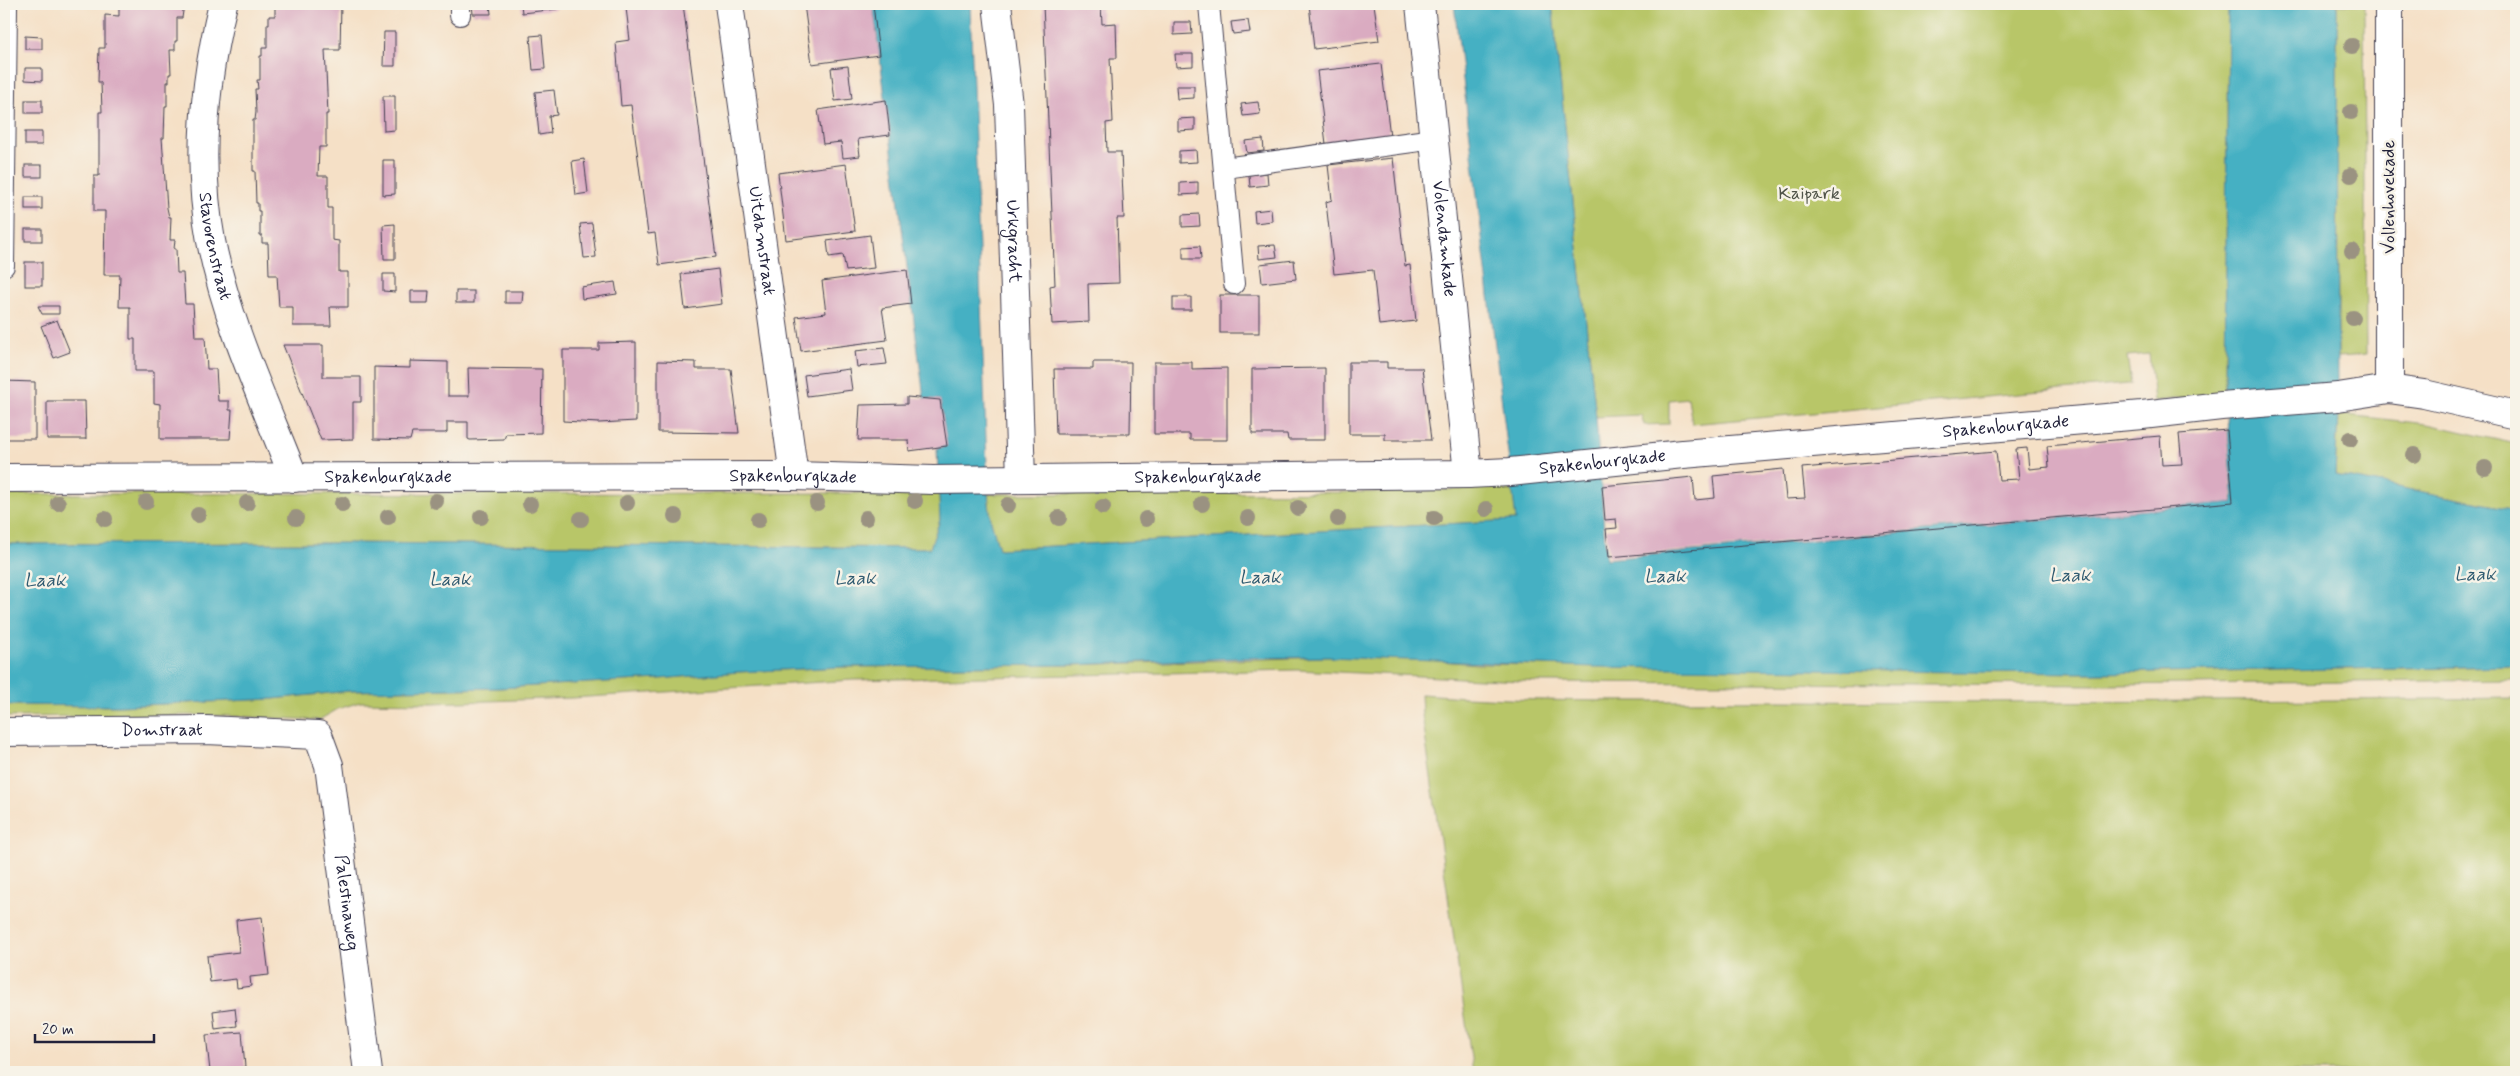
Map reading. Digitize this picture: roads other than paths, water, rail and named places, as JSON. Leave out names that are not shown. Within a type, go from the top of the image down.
[{"type":"street","name":"Stavorenstraat","points":[[223,4],[208,73],[203,119],[203,167],[211,242],[231,314],[294,478]]},
{"type":"street","name":"Uitdamstraat","points":[[729,4],[794,476]]},
{"type":"street","name":"Urkgracht","points":[[997,4],[1009,105],[1022,480]]},
{"type":"street","name":"Volendamkade","points":[[1420,4],[1468,474]]},
{"type":"street","name":"Vollenhovekade","points":[[2389,4],[2389,389]]},
{"type":"street","name":"Spakenburgkade","points":[[4,478],[794,476],[933,480],[1022,480],[1468,474],[1510,472],[2142,415],[2221,406],[2338,397],[2389,389],[2424,394],[2516,416]]},
{"type":"street","name":"Domstraat","points":[[4,732],[206,730],[318,735]]},
{"type":"street","name":"Palestinaweg","points":[[318,735],[329,765],[368,1072]]},
{"type":"lane","points":[[1209,4],[1234,284]]},
{"type":"lane","points":[[4,266],[7,7]]},
{"type":"lane","points":[[1224,168],[1434,140]]},
{"type":"water","name":"Laak","points":[[873,4],[970,4],[988,494],[991,521],[999,549],[1516,520],[1454,4],[1552,4],[1596,417],[1606,559],[2234,502],[2225,394],[2228,4],[2337,4],[2338,414],[2335,475],[2516,510],[2516,666],[2094,673],[1594,667],[1328,657],[1236,658],[1070,665],[841,667],[499,688],[349,691],[273,699],[119,706],[4,705],[4,544],[345,543],[930,548],[940,520],[937,448],[947,446],[940,400],[924,398]]},
{"type":"park label","name":"Kaipark","points":[[1809,194]]}]
